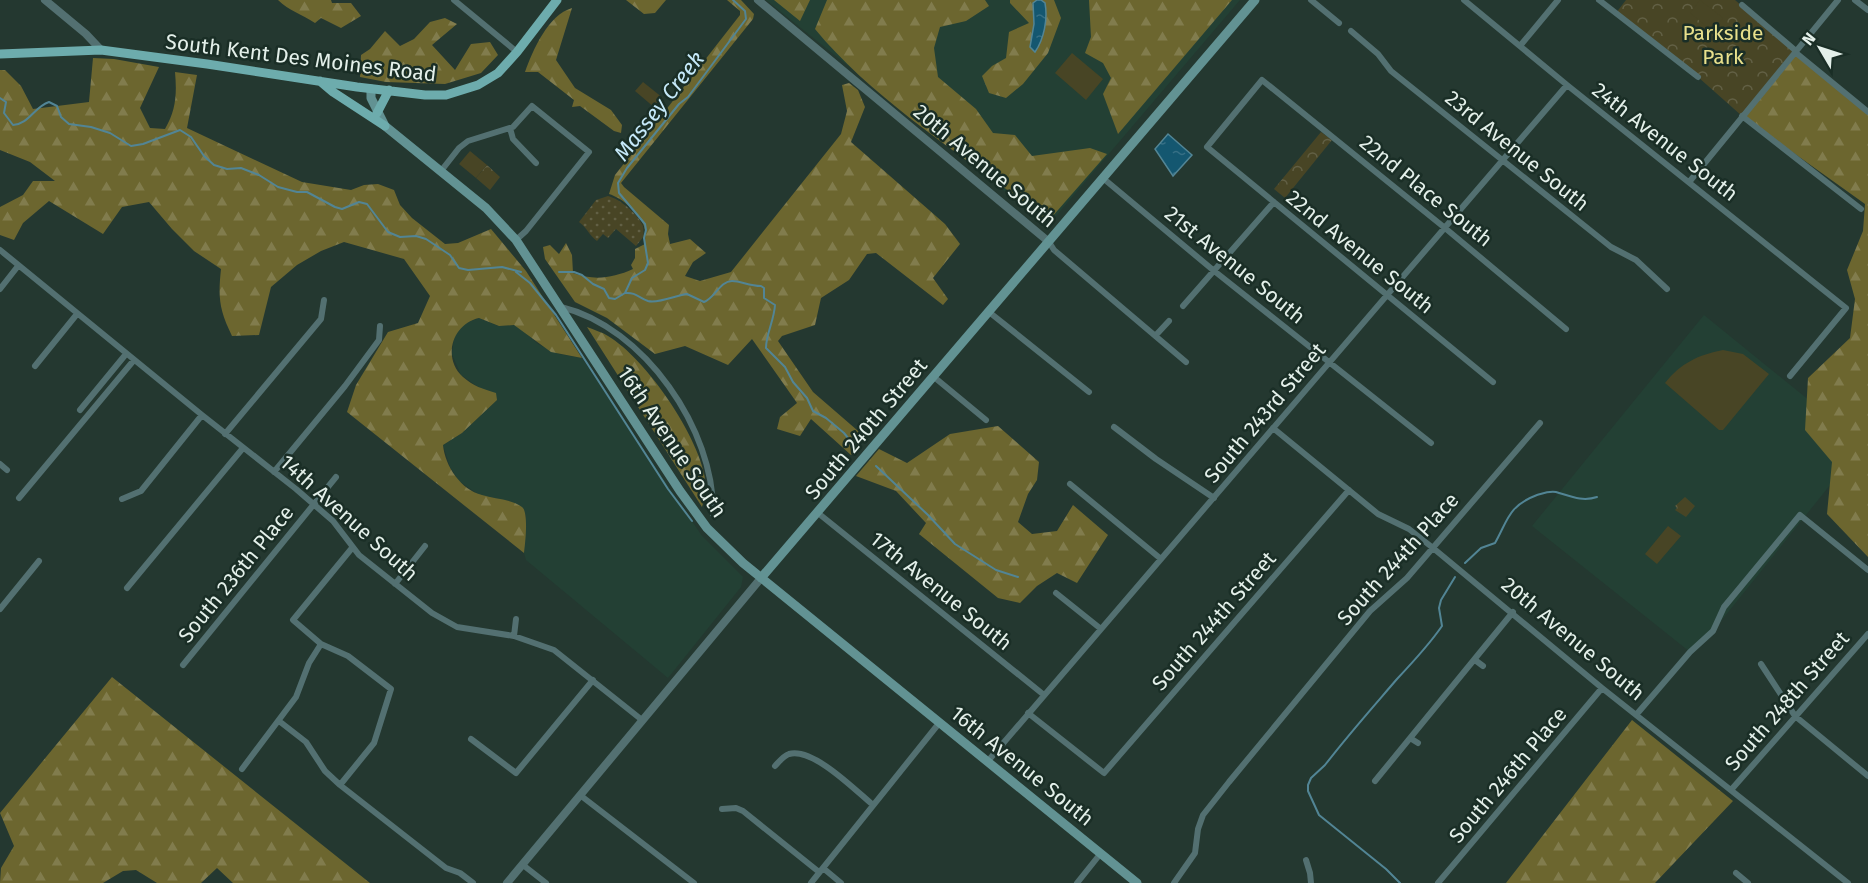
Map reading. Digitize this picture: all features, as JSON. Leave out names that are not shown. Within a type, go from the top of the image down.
[{"type":"main road","name":"South Kent Des Moines Road","points":[[0,54],[102,50],[435,95],[460,92],[489,80],[517,52],[557,0]]},
{"type":"main road","name":"South 240th Street","points":[[761,578],[1255,0]]},
{"type":"main road","points":[[320,81],[385,126]]},
{"type":"main road","name":"16th Avenue South","points":[[371,88],[371,99],[385,126],[486,208],[516,240],[692,508],[731,553],[1137,883]]},
{"type":"main road","points":[[377,113],[389,90]]},
{"type":"street","points":[[45,0],[102,50]]},
{"type":"street","points":[[454,0],[517,52]]},
{"type":"street","name":"20th Avenue South","points":[[758,0],[1049,242],[1054,250],[1186,362]]},
{"type":"street","points":[[1311,0],[1339,23]]},
{"type":"street","name":"24th Avenue South","points":[[1464,0],[1846,308],[1790,376]]},
{"type":"street","points":[[1520,46],[1558,0]]},
{"type":"street","points":[[1599,0],[1698,77]]},
{"type":"street","points":[[1690,182],[1838,0]]},
{"type":"street","points":[[1855,0],[1868,10]]},
{"type":"street","points":[[1742,5],[1868,112]]},
{"type":"street","name":"23rd Avenue South","points":[[1351,31],[1377,54],[1391,71],[1611,247],[1636,261],[1667,289]]},
{"type":"street","name":"22nd Avenue South","points":[[1262,80],[1207,147],[1493,382]]},
{"type":"street","name":"22nd Place South","points":[[1262,80],[1566,329]]},
{"type":"street","name":"South 243rd Street","points":[[988,761],[1567,85]]},
{"type":"street","points":[[441,171],[459,148],[468,141],[510,128],[517,124],[532,106],[589,152],[526,231],[516,240]]},
{"type":"street","points":[[1742,116],[1861,209]]},
{"type":"street","points":[[510,128],[513,139],[536,163]]},
{"type":"street","name":"21st Avenue South","points":[[1104,179],[1213,270],[1431,442]]},
{"type":"street","points":[[1183,306],[1274,202]]},
{"type":"street","name":"14th Avenue South","points":[[0,249],[202,416],[274,471],[333,521],[359,555],[449,624],[514,636],[554,650],[642,720]]},
{"type":"street","points":[[0,289],[18,266]]},
{"type":"street","points":[[225,434],[321,319],[324,300]]},
{"type":"street","points":[[561,307],[588,317],[626,341],[647,359],[662,378],[688,419],[706,460],[713,493],[713,514]]},
{"type":"street","points":[[988,312],[1089,392]]},
{"type":"street","points":[[35,366],[77,314]]},
{"type":"street","points":[[1156,335],[1169,321]]},
{"type":"street","points":[[274,471],[345,386],[379,340],[380,326]]},
{"type":"street","points":[[80,410],[126,354]]},
{"type":"street","points":[[19,498],[134,360]]},
{"type":"street","points":[[934,377],[986,420]]},
{"type":"street","points":[[123,499],[141,491],[202,416]]},
{"type":"street","name":"South 244th Place","points":[[1174,883],[1195,853],[1198,829],[1203,815],[1229,782],[1370,611],[1401,585],[1540,423]]},
{"type":"street","points":[[1114,427],[1155,459],[1214,498]]},
{"type":"street","name":"20th Avenue South","points":[[1273,428],[1386,519],[1409,529],[1514,612],[1602,688],[1848,883]]},
{"type":"street","points":[[127,588],[243,447]]},
{"type":"street","points":[[0,464],[7,470]]},
{"type":"street","name":"South 236th Place","points":[[183,665],[336,477]]},
{"type":"street","points":[[1070,484],[1161,559]]},
{"type":"street","name":"South 244th Street","points":[[1028,714],[1104,773],[1349,490]]},
{"type":"street","name":"17th Avenue South","points":[[818,513],[1044,695]]},
{"type":"street","points":[[1636,715],[1690,652],[1713,631],[1724,607],[1800,515],[1868,570]]},
{"type":"street","points":[[395,584],[425,546]]},
{"type":"street","points":[[340,785],[374,742],[391,688],[348,656],[321,644],[293,620],[352,548]]},
{"type":"street","points":[[0,609],[39,561]]},
{"type":"street","name":"South 240th Street","points":[[507,883],[761,578]]},
{"type":"street","points":[[1056,594],[1101,629]]},
{"type":"street","points":[[0,596],[6,602]]},
{"type":"street","points":[[1375,781],[1514,612]]},
{"type":"street","points":[[514,636],[516,619]]},
{"type":"street","name":"South 248th Street","points":[[1731,790],[1868,634]]},
{"type":"street","points":[[242,769],[296,698],[309,663],[321,644]]},
{"type":"street","points":[[1475,660],[1484,666]]},
{"type":"street","points":[[1761,664],[1795,716],[1868,776]]},
{"type":"street","points":[[471,739],[516,773],[593,680]]},
{"type":"street","name":"South 246th Place","points":[[1438,883],[1602,688]]},
{"type":"street","points":[[1281,718],[1288,723]]},
{"type":"street","points":[[279,721],[306,742],[325,771],[340,785],[446,868],[460,873],[473,883]]},
{"type":"street","points":[[811,883],[940,722]]},
{"type":"street","points":[[1410,738],[1418,743]]},
{"type":"street","points":[[775,766],[789,754],[808,756],[835,774],[873,805]]},
{"type":"street","points":[[1229,782],[1234,787]]},
{"type":"street","points":[[580,795],[693,883]]},
{"type":"street","points":[[722,809],[736,808],[743,811],[841,883]]},
{"type":"street","points":[[1077,883],[1101,853]]},
{"type":"street","points":[[1306,860],[1311,883]]},
{"type":"street","points":[[523,865],[546,883]]},
{"type":"street","points":[[1736,873],[1748,883]]},
{"type":"shaded area","points":[[766,0],[1240,0],[1050,223],[1043,222]]},
{"type":"shaded area","points":[[1704,315],[1863,444],[1713,631],[1690,652],[1532,526]]},
{"type":"shaded area","points":[[479,318],[498,326],[514,325],[538,344],[559,354],[582,358],[702,536],[743,577],[741,587],[668,678],[526,560],[524,553],[526,515],[509,501],[479,495],[459,481],[450,467],[443,445],[462,433],[497,400],[461,375],[452,354],[454,338],[458,330],[463,324]]},
{"type":"green space","points":[[278,0],[331,0],[332,3],[351,3],[361,16],[341,28],[321,18],[315,23]]},
{"type":"green space","points":[[626,0],[666,0],[655,13],[644,14]]},
{"type":"green space","points":[[727,0],[741,0],[754,14],[753,19],[621,183],[669,225],[670,244],[690,239],[706,253],[693,262],[685,276],[700,281],[731,272],[841,134],[847,111],[842,85],[849,83],[858,90],[865,107],[851,142],[945,224],[960,244],[933,278],[948,299],[943,305],[876,253],[867,254],[849,280],[821,298],[815,325],[782,336],[778,341],[813,392],[865,437],[851,455],[811,419],[800,436],[777,429],[780,417],[797,403],[752,339],[728,365],[685,346],[655,354],[607,318],[575,302],[545,259],[543,247],[550,245],[559,254],[566,243],[572,255],[573,273],[588,277],[603,277],[618,275],[633,269],[631,265],[635,258],[635,249],[645,244],[645,228],[633,210],[609,194],[615,175],[740,15],[740,11]]},
{"type":"green space","points":[[774,0],[810,0],[800,21]]},
{"type":"green space","points":[[827,0],[985,0],[989,6],[966,21],[940,27],[934,48],[938,77],[976,109],[993,133],[1015,135],[1032,156],[1090,148],[1107,154],[1051,218],[1040,217],[1024,202],[914,121],[861,77],[837,53],[815,29]]},
{"type":"green space","points":[[1010,0],[1054,0],[1061,18],[1048,53],[1023,84],[1006,98],[989,93],[982,76],[992,66],[1006,58],[1009,32],[1029,23],[1010,3]]},
{"type":"green space","points":[[1089,0],[1232,0],[1118,134],[1103,94],[1111,78],[1103,63],[1085,53],[1091,37]]},
{"type":"green space","name":"Parkside Park","points":[[1626,0],[1735,0],[1795,52],[1742,116],[1698,77],[1616,13]]},
{"type":"green space","points":[[1700,0],[1723,18],[1712,31],[1690,13]]},
{"type":"green space","points":[[572,8],[556,60],[575,88],[611,110],[622,125],[621,133],[614,131],[580,106],[572,107],[574,100],[538,72],[525,72],[542,34],[556,18]]},
{"type":"green space","points":[[445,18],[457,24],[432,45],[455,70],[471,44],[490,42],[498,55],[481,73],[445,84],[386,82],[360,77],[361,55],[370,49],[385,31],[400,46],[414,39],[430,22]]},
{"type":"green space","points":[[1795,52],[1868,110],[1868,557],[1827,514],[1832,462],[1805,430],[1808,378],[1850,338],[1855,299],[1847,270],[1863,231],[1865,204],[1742,116]]},
{"type":"green space","points":[[1072,53],[1103,79],[1086,100],[1055,73]]},
{"type":"green space","points":[[93,58],[114,59],[159,67],[140,108],[150,128],[165,129],[169,122],[175,102],[175,72],[197,75],[187,128],[302,182],[351,190],[364,185],[378,184],[394,190],[400,205],[412,218],[445,244],[458,243],[491,229],[526,271],[582,358],[551,352],[514,325],[499,326],[479,318],[462,327],[453,343],[453,361],[463,377],[482,389],[496,393],[497,400],[462,433],[443,445],[444,453],[455,476],[467,488],[522,507],[526,522],[524,553],[347,412],[356,385],[388,332],[418,323],[430,296],[404,259],[344,242],[321,251],[297,265],[271,287],[259,335],[232,336],[220,303],[221,269],[194,251],[149,202],[122,207],[103,234],[49,201],[23,223],[14,240],[0,235],[0,207],[23,195],[33,181],[55,181],[30,162],[0,150],[0,70],[5,70],[21,86],[33,109],[89,102]]},
{"type":"green space","points":[[643,82],[663,98],[655,108],[635,91]]},
{"type":"green space","points":[[1321,132],[1332,140],[1285,198],[1274,189]]},
{"type":"green space","points":[[470,151],[487,165],[476,178],[459,164]]},
{"type":"green space","points":[[487,165],[500,177],[490,190],[476,178]]},
{"type":"green space","points":[[608,196],[623,204],[641,221],[644,236],[636,246],[616,229],[608,238],[603,234],[597,241],[579,222],[596,200]]},
{"type":"green space","points":[[587,327],[606,335],[623,347],[657,384],[673,406],[698,453],[706,494],[702,507]]},
{"type":"green space","points":[[1723,350],[1743,354],[1769,374],[1723,430],[1719,430],[1665,383],[1677,370],[1691,361]]},
{"type":"green space","points":[[998,426],[1039,462],[1037,480],[1028,494],[1018,522],[1032,534],[1057,531],[1073,505],[1108,535],[1077,583],[1057,573],[1037,586],[1020,603],[998,598],[919,534],[926,523],[896,491],[856,476],[879,449],[907,463],[950,434]]},
{"type":"green space","points":[[1685,497],[1695,506],[1686,517],[1675,510],[1677,508],[1675,506]]},
{"type":"green space","points":[[1668,526],[1681,536],[1657,564],[1645,554]]},
{"type":"green space","points":[[112,677],[370,883],[233,883],[217,868],[201,883],[157,883],[136,870],[123,871],[103,883],[0,883],[1,868],[14,846],[0,813]]},
{"type":"green space","points":[[1632,720],[1733,801],[1655,883],[1506,883]]},
{"type":"water","points":[[1037,0],[1045,3],[1046,22],[1035,52],[1030,47],[1034,24],[1033,3]]},
{"type":"water","points":[[1168,134],[1192,155],[1173,176],[1155,149]]},
{"type":"waterway","name":"Massey Creek","points":[[559,272],[574,272],[582,275],[604,289],[609,298],[615,299],[625,293],[632,278],[645,270],[648,263],[644,238],[645,224],[619,193],[618,183],[627,168],[679,104],[688,97],[746,19],[745,11],[733,0]]},
{"type":"waterway","name":"Massey Creek","points":[[0,98],[6,102],[4,113],[13,125],[23,122],[49,102],[57,106],[61,117],[69,124],[110,133],[131,146],[143,144],[180,130],[191,137],[204,156],[214,165],[227,169],[241,168],[259,175],[278,187],[307,192],[342,209],[359,202],[367,204],[388,232],[400,237],[416,236],[426,239],[450,255],[459,268],[468,270],[502,267],[521,272]]},
{"type":"waterway","points":[[516,272],[530,283],[556,315],[668,489],[692,521]]},
{"type":"waterway","points":[[625,293],[632,293],[652,302],[687,294],[704,302],[724,284],[732,281],[764,288],[764,298],[775,305],[766,348],[785,367],[793,382],[807,398],[813,411],[826,418],[844,433],[857,449]]},
{"type":"waterway","points":[[876,466],[955,544],[996,570],[1018,577]]},
{"type":"waterway","points":[[1465,563],[1481,548],[1495,543],[1510,514],[1527,499],[1551,492],[1581,499],[1597,497]]},
{"type":"waterway","points":[[1400,883],[1319,815],[1308,791],[1308,785],[1311,778],[1325,765],[1442,626],[1439,608],[1441,600],[1455,577]]}]
